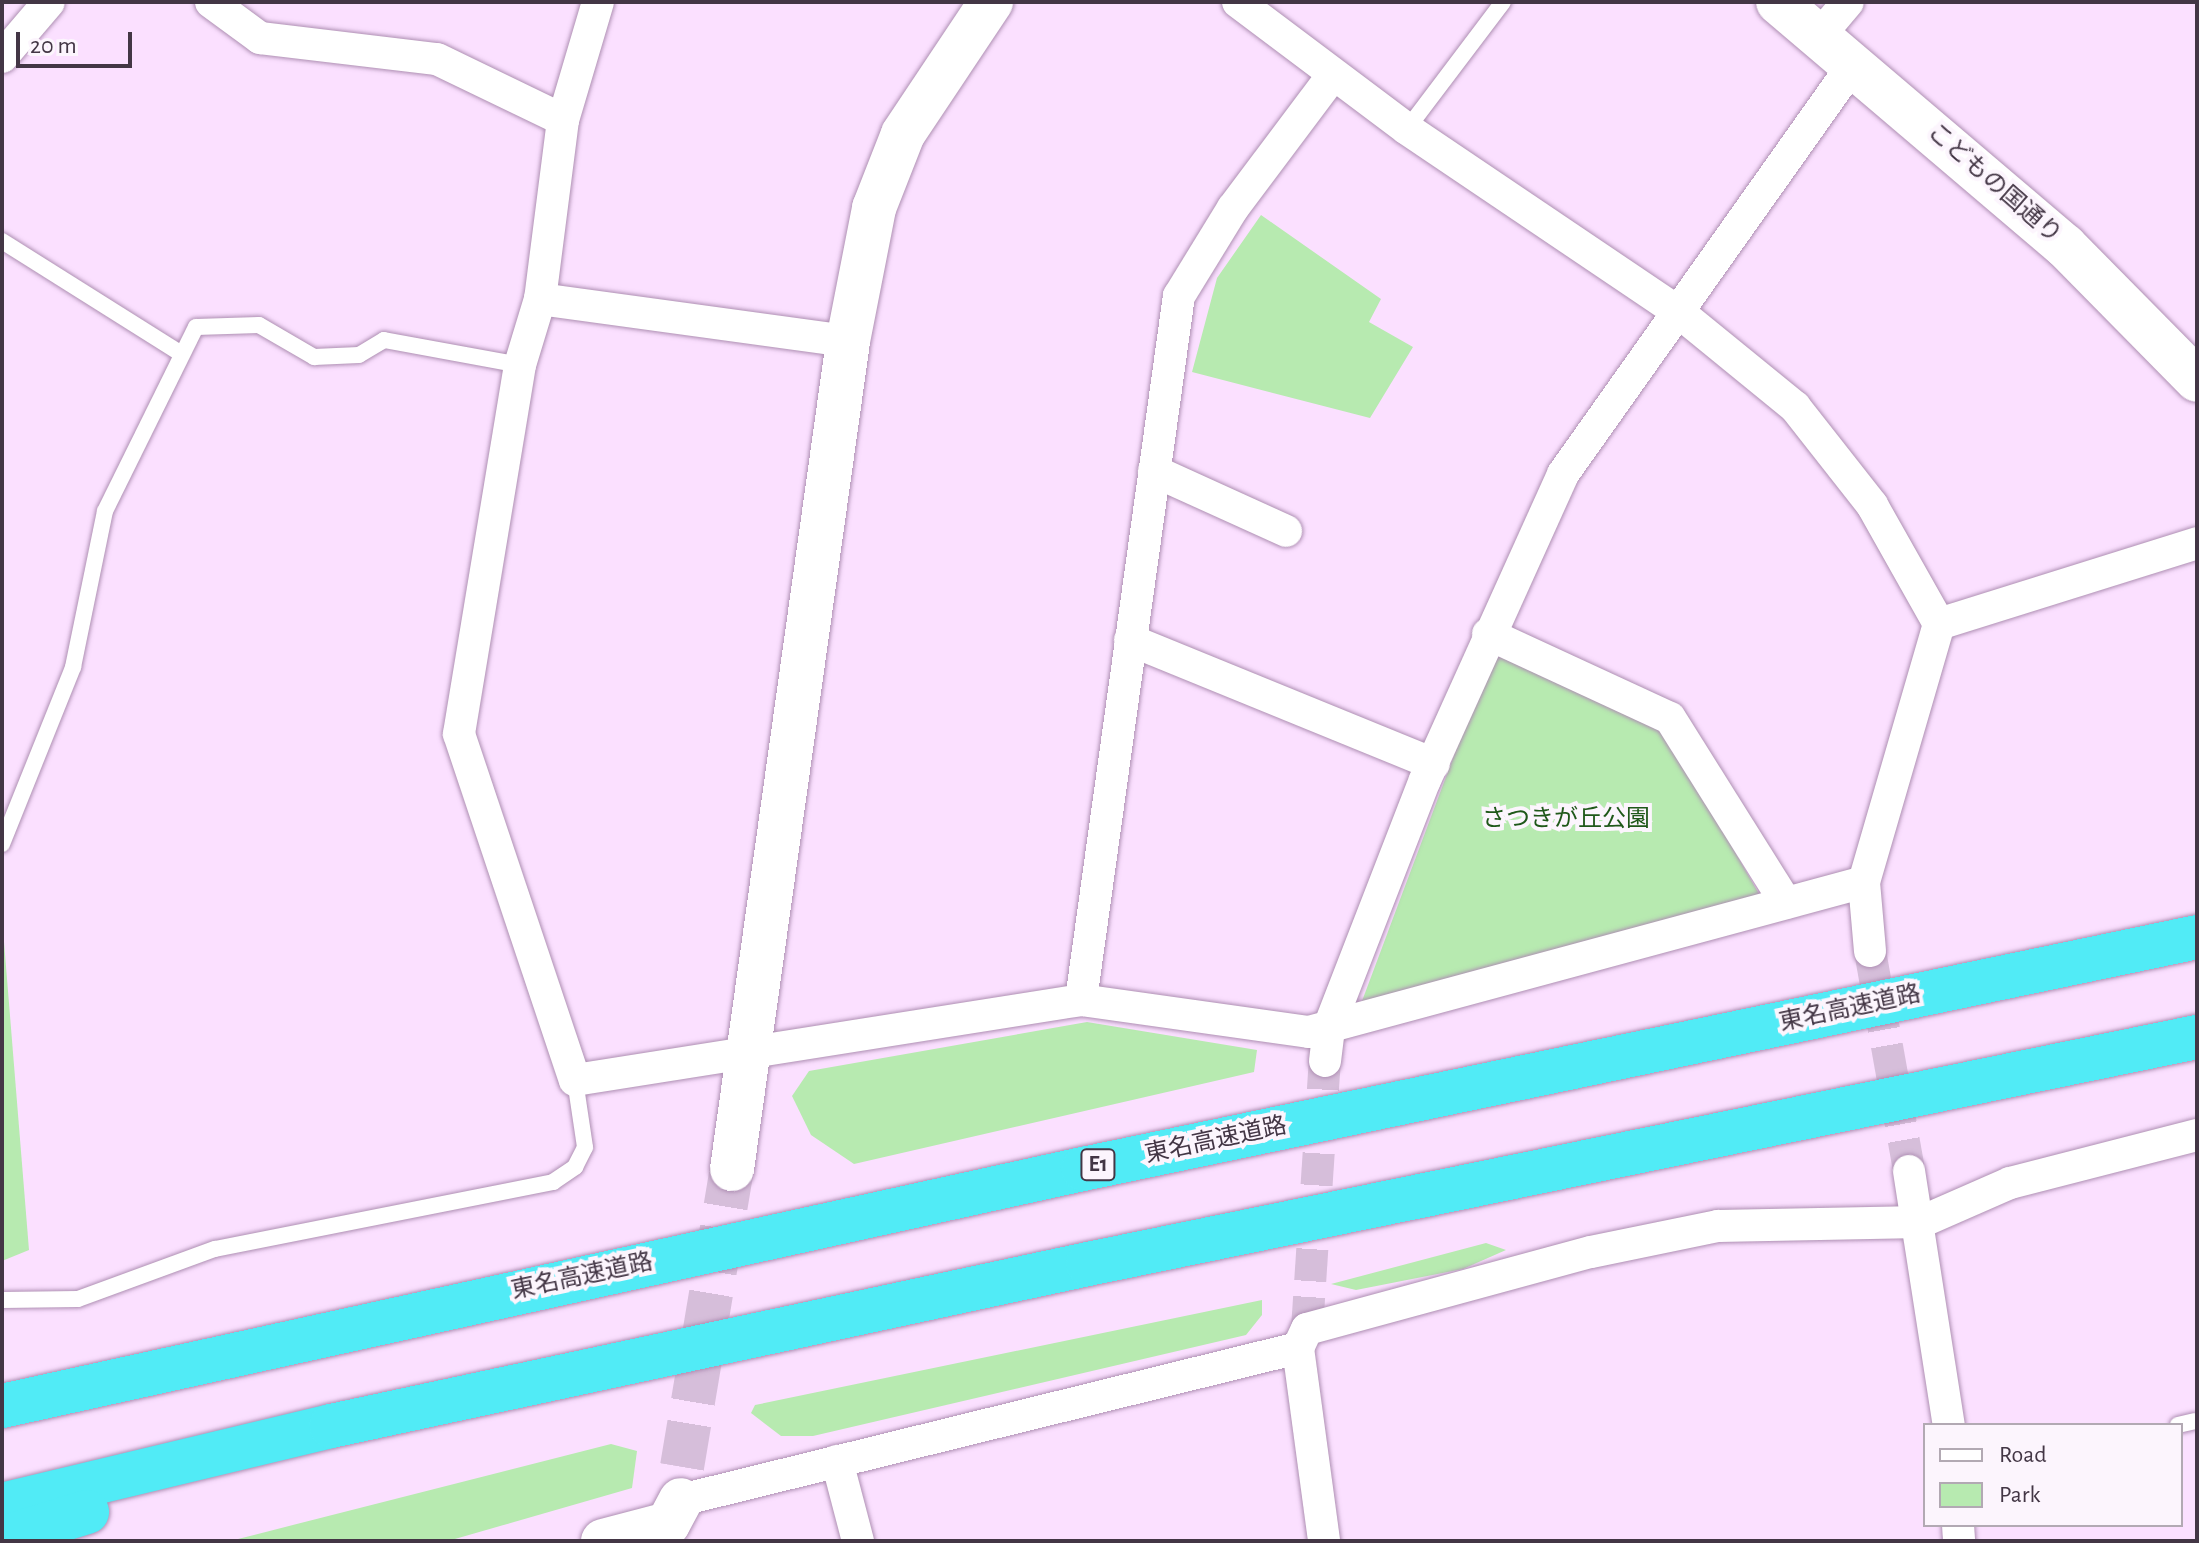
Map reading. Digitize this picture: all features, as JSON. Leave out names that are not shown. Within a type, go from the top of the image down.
[{"type":"highway","name":"東名高速道路","points":[[2,1406],[1083,1169],[2197,937]]},
{"type":"highway","points":[[2,1505],[331,1426],[2197,1037]]},
{"type":"highway","points":[[2,1538],[331,1426]]},
{"type":"street","points":[[2,57],[49,2]]},
{"type":"street","points":[[211,2],[260,38],[437,59],[563,120]]},
{"type":"street","points":[[598,2],[563,120],[540,299],[520,365],[459,734],[575,1080],[1081,1000],[1309,1032],[1864,882]]},
{"type":"street","points":[[732,1169],[848,341],[874,208],[903,134],[991,2]]},
{"type":"street","points":[[1238,2],[1332,76],[1407,129],[1681,314],[1822,436],[1939,624],[1864,882],[1870,951]]},
{"type":"street","name":"こどもの国通り","points":[[1778,2],[1855,62],[2065,246],[2197,380]]},
{"type":"street","points":[[1820,35],[1848,2]]},
{"type":"street","points":[[1325,1061],[1329,1027],[1434,764],[1488,634],[1563,474],[1681,314],[1855,62]]},
{"type":"street","points":[[1081,1000],[1179,296],[1233,208],[1332,76]]},
{"type":"street","points":[[540,299],[848,341]]},
{"type":"street","points":[[1154,471],[1286,531]]},
{"type":"street","points":[[1939,624],[2197,543]]},
{"type":"street","points":[[1488,634],[1670,718],[1786,903]]},
{"type":"street","points":[[1130,640],[1434,764]]},
{"type":"street","points":[[1324,1541],[1298,1348],[1307,1329],[1605,1249],[1718,1226],[1921,1222],[2010,1183],[2197,1135]]},
{"type":"street","points":[[1909,1171],[1921,1222],[1949,1423]]},
{"type":"street","points":[[603,1541],[668,1524],[685,1503],[837,1461],[1298,1348]]},
{"type":"street","points":[[837,1461],[858,1541]]},
{"type":"lane","points":[[1407,129],[1503,2]]},
{"type":"lane","points":[[2,241],[178,352]]},
{"type":"lane","points":[[2,844],[73,667],[105,511],[178,352],[196,327],[230,321],[259,325],[314,357],[359,355],[384,340],[520,365]]},
{"type":"lane","points":[[2,1300],[78,1299],[215,1249],[553,1182],[575,1167],[585,1147],[575,1080]]},
{"type":"green space","points":[[1261,215],[1381,299],[1369,322],[1413,347],[1370,418],[1192,372],[1217,278]]},
{"type":"green space","name":"さつきが丘公園","points":[[1495,646],[1662,725],[1762,899],[1359,1009]]},
{"type":"green space","points":[[2,917],[29,1250],[2,1261]]},
{"type":"green space","points":[[1087,1022],[1257,1050],[1254,1072],[854,1164],[811,1135],[792,1096],[809,1071]]},
{"type":"green space","points":[[1486,1243],[1506,1250],[1463,1269],[1356,1290],[1331,1284]]},
{"type":"green space","points":[[1262,1300],[1262,1315],[1246,1335],[813,1436],[781,1436],[751,1413],[755,1405]]},
{"type":"green space","points":[[611,1444],[637,1451],[632,1488],[448,1541],[230,1541]]},
{"type":"tunnel","points":[[1870,951],[1909,1171]]},
{"type":"tunnel","points":[[1307,1329],[1325,1061]]},
{"type":"tunnel","points":[[682,1467],[732,1169]]}]
